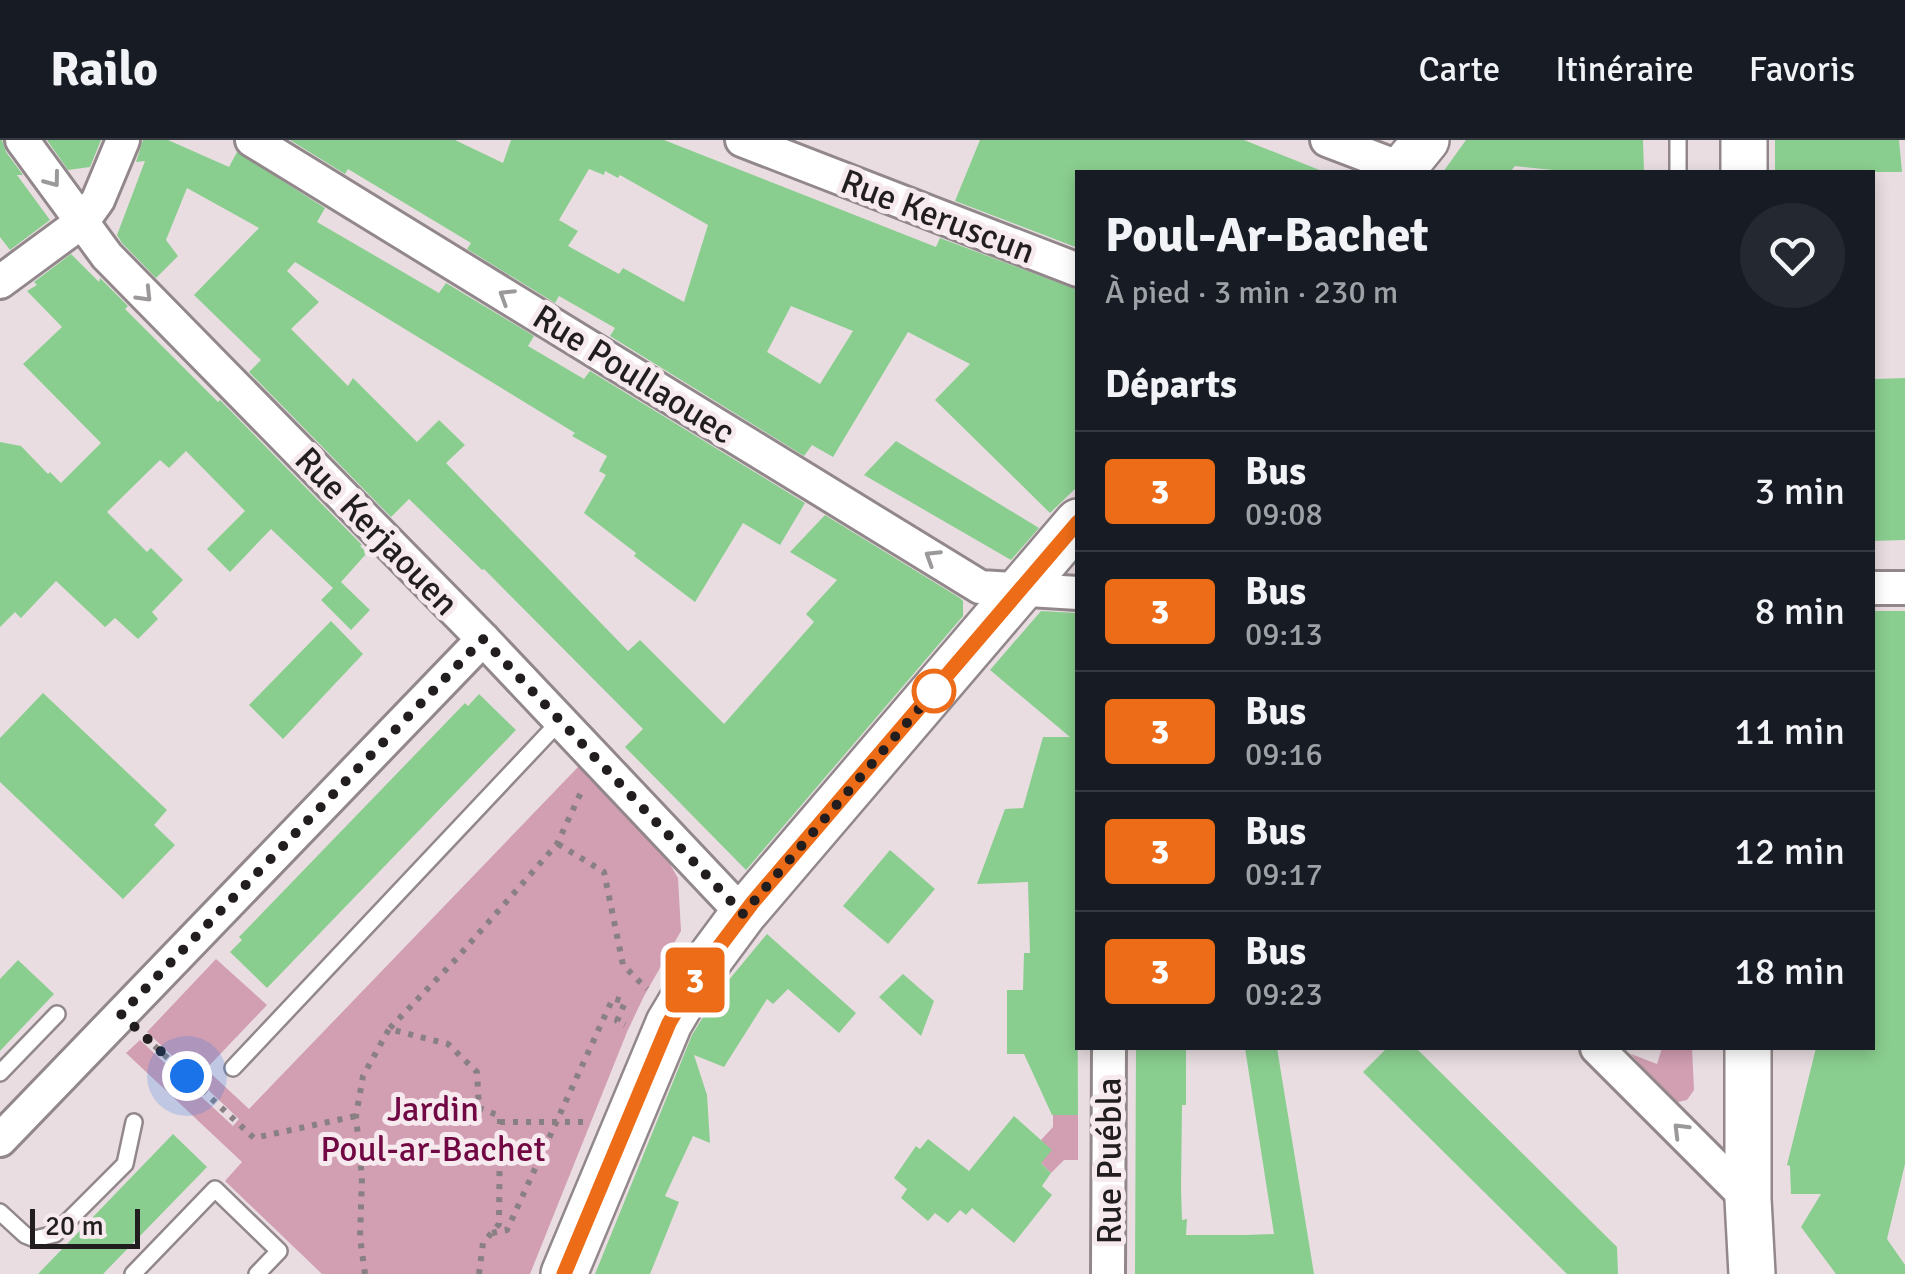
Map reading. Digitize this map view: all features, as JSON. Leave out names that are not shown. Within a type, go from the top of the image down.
[{"type":"street","name":"Rue Kerjaouen","points":[[22,140],[106,256],[483,639],[743,914]]},
{"type":"street","points":[[0,282],[83,221],[98,200],[123,140]]},
{"type":"street","name":"Rue Poullaouec","points":[[252,140],[980,587],[1075,593]]},
{"type":"street","name":"Rue Keruscun","points":[[742,140],[1075,269]]},
{"type":"street","points":[[1326,140],[1410,161]]},
{"type":"street","points":[[1744,140],[1744,170]]},
{"type":"street","points":[[564,1274],[669,1023],[697,976],[743,914],[1075,527]]},
{"type":"street","points":[[1875,588],[1905,588]]},
{"type":"street","points":[[0,1140],[483,639]]},
{"type":"street","name":"Rue Puébla","points":[[1108,1274],[1109,1050]]},
{"type":"street","points":[[1599,1050],[1748,1199]]},
{"type":"street","points":[[1748,1050],[1752,1274]]},
{"type":"lane","points":[[1678,140],[1678,170]]},
{"type":"lane","points":[[233,1068],[560,721]]},
{"type":"lane","points":[[0,1074],[57,1014]]},
{"type":"lane","points":[[0,1212],[35,1239],[56,1234],[125,1164],[134,1122]]},
{"type":"lane","points":[[133,1274],[216,1190],[279,1251],[256,1274]]},
{"type":"path","points":[[365,1274],[356,1116],[363,1076],[389,1029],[558,844],[589,775]]},
{"type":"path","points":[[558,844],[604,872],[622,964],[648,990]]},
{"type":"path","points":[[491,1233],[507,1230],[612,998]]},
{"type":"path","points":[[121,1014],[254,1138],[356,1116]]},
{"type":"path","points":[[389,1029],[448,1044],[477,1072],[479,1108],[500,1116],[499,1224],[482,1243],[478,1274]]},
{"type":"path","points":[[500,1122],[591,1122]]},
{"type":"green space","name":"Jardin Poul-ar-Bachet","points":[[579,766],[660,847],[678,878],[681,931],[627,1032],[530,1274],[322,1274],[225,1181],[242,1162],[126,1053],[140,1040],[233,1126],[239,1119],[147,1032],[216,959],[267,1005],[206,1069],[249,1109]]},
{"type":"green space","points":[[1661,1050],[1692,1050],[1694,1090],[1687,1100],[1670,1099],[1631,1054],[1657,1064]]},
{"type":"green space","points":[[1053,1115],[1078,1115],[1078,1160],[1064,1160],[1051,1173],[1041,1163],[1041,1140],[1053,1127]]},
{"type":"building","points":[[0,140],[23,175],[17,175],[50,220],[10,250],[0,237]]},
{"type":"building","points":[[47,140],[101,140],[90,167],[68,170]]},
{"type":"building","points":[[143,140],[168,140],[229,167],[237,152],[325,208],[317,222],[439,293],[446,283],[534,336],[528,346],[584,379],[590,371],[805,503],[780,545],[743,523],[695,602],[584,513],[606,475],[599,471],[607,456],[295,262],[287,271],[319,302],[291,329],[348,386],[353,378],[417,442],[439,420],[465,445],[446,463],[628,651],[640,640],[724,724],[814,622],[806,614],[837,580],[790,552],[825,515],[960,598],[963,616],[746,870],[625,747],[643,729],[484,569],[409,499],[391,517],[249,372],[261,360],[194,295],[259,228],[187,188],[166,240],[178,256],[156,278],[122,243],[117,235],[145,161],[136,162]]},
{"type":"building","points":[[290,140],[455,140],[503,163],[511,140],[664,140],[936,247],[940,238],[1075,289],[1075,489],[1050,513],[935,400],[970,364],[908,332],[833,457],[812,445],[804,456],[610,336],[615,328],[559,296],[555,303],[467,249],[471,243],[348,169],[345,174]],"holes":[[[589,169],[604,175],[605,171],[618,178],[620,175],[708,225],[684,302],[623,268],[619,274],[568,246],[578,231],[559,220]],[[791,306],[853,331],[820,384],[767,352]]]},
{"type":"building","points":[[980,140],[1244,140],[1319,170],[1075,170],[1075,247],[955,201]]},
{"type":"building","points":[[1466,140],[1643,140],[1644,170],[1515,166],[1512,170],[1444,170]]},
{"type":"building","points":[[1775,140],[1899,140],[1902,172],[1775,170]]},
{"type":"building","points":[[71,254],[128,306],[125,309],[362,545],[367,553],[341,582],[370,610],[351,630],[321,600],[333,588],[271,529],[230,572],[207,549],[245,511],[186,451],[169,468],[160,460],[107,512],[147,552],[151,548],[183,580],[152,612],[158,619],[138,639],[115,618],[105,627],[56,581],[21,618],[15,612],[0,627],[0,442],[21,446],[61,483],[101,443],[23,364],[62,327],[27,291]]},
{"type":"building","points":[[1905,378],[1905,540],[1875,541],[1875,379]]},
{"type":"building","points":[[896,441],[1039,528],[1011,560],[864,475]]},
{"type":"building","points":[[1041,611],[1075,613],[1078,1115],[1052,1115],[1024,1054],[1007,1054],[1007,990],[1023,990],[1024,953],[1030,953],[1028,882],[977,884],[1005,809],[1023,808],[1043,737],[1070,737],[990,670]]},
{"type":"building","points":[[1875,611],[1905,611],[1905,1164],[1887,1239],[1905,1265],[1905,1274],[1836,1274],[1801,1227],[1821,1194],[1791,1194],[1787,1165],[1816,1050],[1875,1050]]},
{"type":"building","points":[[331,621],[363,654],[283,739],[249,705]]},
{"type":"building","points":[[43,693],[167,810],[154,825],[175,845],[123,899],[0,782],[0,738]]},
{"type":"building","points":[[479,694],[516,730],[267,988],[230,952],[242,940],[239,937],[465,703],[468,706]]},
{"type":"building","points":[[890,850],[935,889],[888,944],[843,906]]},
{"type":"building","points":[[767,934],[856,1013],[839,1033],[788,989],[773,1004],[767,999],[724,1067],[694,1055],[707,1095],[710,1143],[693,1136],[665,1196],[679,1202],[650,1274],[595,1274],[692,1035],[718,993]]},
{"type":"building","points":[[18,960],[54,994],[0,1051],[0,979]]},
{"type":"building","points":[[903,974],[934,1001],[921,1036],[879,997]]},
{"type":"building","points":[[1136,1050],[1186,1050],[1181,1188],[1186,1235],[1247,1235],[1274,1234],[1245,1050],[1277,1050],[1314,1274],[1135,1274]]},
{"type":"building","points":[[1385,1050],[1418,1050],[1617,1247],[1618,1274],[1567,1274],[1363,1072]]},
{"type":"building","points":[[1014,1116],[1052,1150],[1041,1163],[1051,1173],[1042,1186],[1052,1195],[1014,1243],[972,1208],[966,1215],[960,1210],[948,1223],[935,1213],[928,1221],[901,1198],[907,1189],[894,1178],[916,1146],[920,1149],[928,1139],[969,1171]]},
{"type":"building","points":[[173,1134],[207,1167],[103,1274],[38,1274]]},
{"type":"bus line","name":"3","points":[[564,1274],[669,1023],[697,976],[753,902],[1075,526]]},
{"type":"route","points":[[187,1076],[121,1014],[483,639],[743,914],[934,691]]}]
